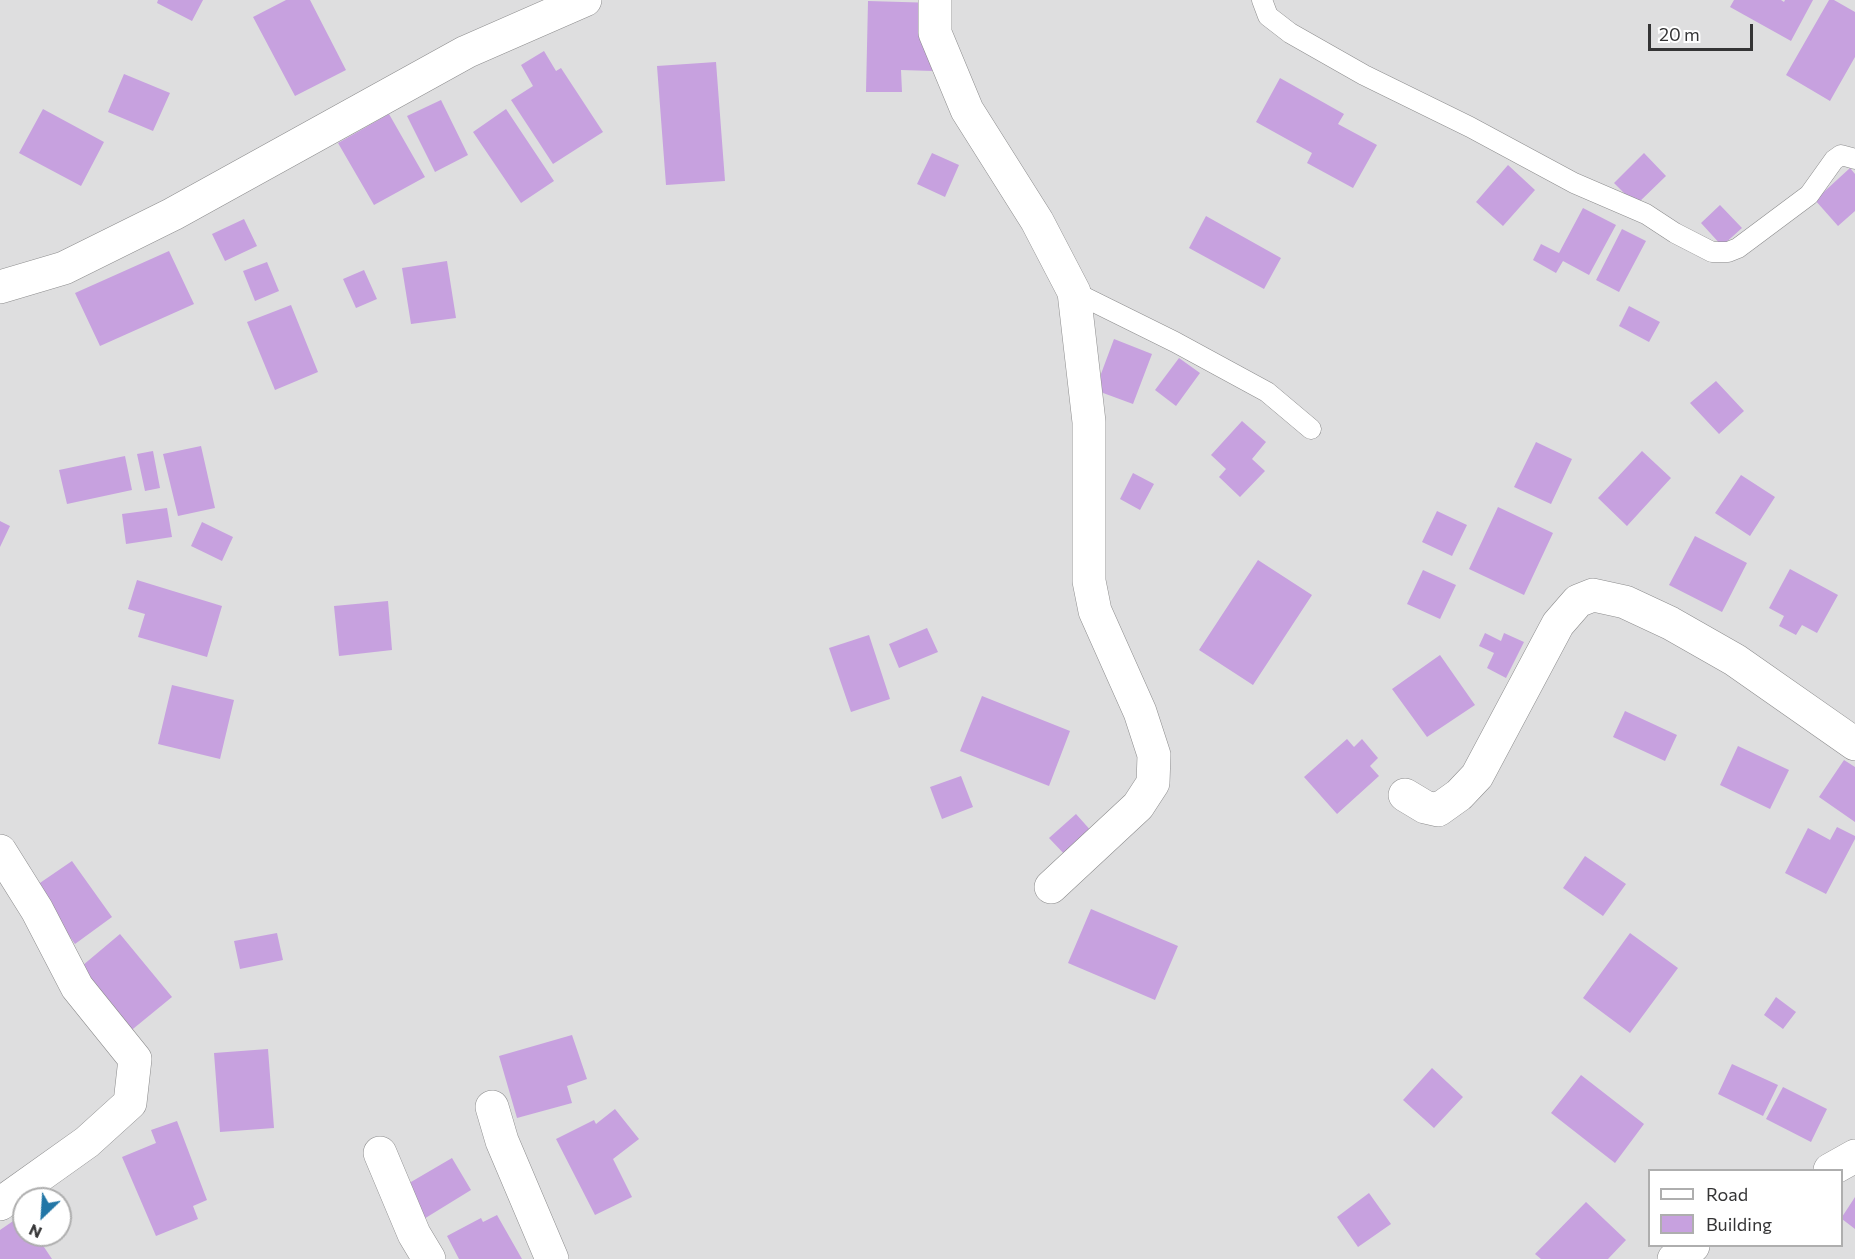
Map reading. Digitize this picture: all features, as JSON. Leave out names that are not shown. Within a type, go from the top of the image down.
[{"type":"street","points":[[0,287],[64,268],[173,214],[466,52],[585,0]]},
{"type":"street","points":[[935,0],[935,33],[967,110],[1036,221],[1074,292],[1089,422],[1089,581],[1095,610],[1136,702],[1154,755],[1153,783],[1138,806],[1051,887]]},
{"type":"street","points":[[1405,795],[1425,807],[1438,810],[1459,795],[1477,776],[1558,624],[1578,601],[1593,595],[1625,602],[1670,623],[1735,660],[1855,744]]},
{"type":"street","points":[[0,851],[37,910],[77,987],[135,1059],[130,1103],[87,1142],[0,1204]]},
{"type":"street","points":[[492,1107],[502,1140],[552,1259]]},
{"type":"street","points":[[380,1153],[414,1234],[429,1259]]},
{"type":"street","points":[[1832,1169],[1855,1156]]},
{"type":"street","points":[[1674,1259],[1690,1247]]},
{"type":"lane","points":[[1262,0],[1268,16],[1290,33],[1364,75],[1470,127],[1574,183],[1646,214],[1675,233],[1712,252],[1728,252],[1738,248],[1809,195],[1834,160],[1841,155],[1855,159]]},
{"type":"lane","points":[[1074,292],[1175,342],[1267,392],[1311,429]]},
{"type":"building","points":[[158,0],[203,0],[192,21],[157,3]]},
{"type":"building","points":[[286,0],[310,0],[346,70],[295,96],[253,17]]},
{"type":"building","points":[[1734,0],[1781,0],[1784,2],[1785,0],[1813,0],[1791,41],[1730,7]]},
{"type":"building","points":[[1829,0],[1834,0],[1855,12],[1855,57],[1830,101],[1786,75]]},
{"type":"building","points":[[868,1],[936,3],[933,71],[901,70],[902,92],[866,92]]},
{"type":"building","points":[[544,51],[556,71],[561,68],[603,132],[553,164],[511,100],[533,86],[521,65]]},
{"type":"building","points":[[716,62],[725,181],[666,185],[657,66]]},
{"type":"building","points":[[124,74],[170,93],[153,131],[108,112]]},
{"type":"building","points":[[1280,78],[1344,114],[1338,124],[1377,145],[1353,188],[1307,163],[1312,153],[1256,122]]},
{"type":"building","points":[[441,100],[468,155],[435,172],[407,116]]},
{"type":"building","points":[[43,109],[104,142],[81,186],[19,153]]},
{"type":"building","points":[[506,109],[554,181],[521,203],[473,132]]},
{"type":"building","points":[[389,114],[425,177],[374,205],[338,143]]},
{"type":"building","points":[[932,153],[959,165],[945,197],[917,184]]},
{"type":"building","points":[[1644,153],[1666,176],[1636,205],[1614,183]]},
{"type":"building","points":[[1508,165],[1535,190],[1503,226],[1476,202]]},
{"type":"building","points":[[1850,168],[1855,174],[1855,211],[1838,226],[1815,200]]},
{"type":"building","points":[[1720,205],[1742,228],[1722,246],[1701,223]]},
{"type":"building","points":[[1583,208],[1616,225],[1589,275],[1563,261],[1556,273],[1533,260],[1541,244],[1559,253]]},
{"type":"building","points":[[1206,216],[1281,258],[1264,289],[1189,248]]},
{"type":"building","points":[[244,219],[257,246],[225,261],[212,234]]},
{"type":"building","points":[[1622,229],[1646,241],[1619,292],[1596,280]]},
{"type":"building","points":[[169,251],[194,304],[100,346],[75,293]]},
{"type":"building","points":[[447,261],[456,318],[411,324],[402,268]]},
{"type":"building","points":[[267,262],[279,291],[255,301],[243,271]]},
{"type":"building","points":[[364,270],[377,299],[356,308],[343,279]]},
{"type":"building","points":[[291,305],[318,372],[275,390],[247,322]]},
{"type":"building","points":[[1629,306],[1660,322],[1649,342],[1619,326]]},
{"type":"building","points":[[1114,339],[1152,354],[1133,404],[1095,390]]},
{"type":"building","points":[[1179,358],[1200,373],[1176,406],[1155,390]]},
{"type":"building","points":[[1716,381],[1744,411],[1719,434],[1690,403]]},
{"type":"building","points":[[1242,421],[1266,442],[1252,459],[1265,471],[1240,497],[1219,477],[1226,469],[1211,455]]},
{"type":"building","points":[[1536,442],[1572,459],[1551,504],[1514,487]]},
{"type":"building","points":[[201,446],[215,508],[178,516],[163,454]]},
{"type":"building","points":[[153,451],[160,488],[145,491],[137,454]]},
{"type":"building","points":[[1642,451],[1671,478],[1627,526],[1598,498]]},
{"type":"building","points":[[125,456],[132,490],[67,504],[59,470]]},
{"type":"building","points":[[1133,473],[1154,484],[1140,510],[1120,499]]},
{"type":"building","points":[[1741,475],[1775,497],[1750,536],[1715,513]]},
{"type":"building","points":[[1498,507],[1553,533],[1524,595],[1469,569]]},
{"type":"building","points":[[167,508],[172,537],[126,544],[122,514]]},
{"type":"building","points":[[1437,511],[1467,525],[1452,556],[1422,542]]},
{"type":"building","points":[[0,521],[10,526],[0,547]]},
{"type":"building","points":[[202,522],[233,537],[222,561],[191,546]]},
{"type":"building","points":[[1695,536],[1747,563],[1722,612],[1669,585]]},
{"type":"building","points":[[1258,560],[1312,595],[1253,685],[1199,650]]},
{"type":"building","points":[[1790,569],[1838,595],[1817,633],[1802,625],[1796,635],[1779,626],[1784,616],[1769,608]]},
{"type":"building","points":[[1423,570],[1456,585],[1440,619],[1407,604]]},
{"type":"building","points":[[137,580],[222,606],[207,657],[138,637],[145,614],[128,609]]},
{"type":"building","points":[[388,601],[392,650],[339,656],[334,606]]},
{"type":"building","points":[[927,628],[938,652],[899,668],[889,644]]},
{"type":"building","points":[[1485,633],[1501,641],[1504,633],[1524,642],[1506,678],[1487,668],[1494,653],[1479,646]]},
{"type":"building","points":[[869,635],[890,699],[851,712],[829,648]]},
{"type":"building","points":[[1440,655],[1475,705],[1427,737],[1392,689]]},
{"type":"building","points":[[172,685],[234,700],[220,759],[158,744]]},
{"type":"building","points":[[982,696],[1070,731],[1049,786],[960,751]]},
{"type":"building","points":[[1625,711],[1677,735],[1665,761],[1613,737]]},
{"type":"building","points":[[1347,739],[1354,747],[1362,739],[1378,758],[1370,766],[1379,776],[1337,814],[1304,777]]},
{"type":"building","points":[[1738,746],[1789,770],[1770,809],[1720,785]]},
{"type":"building","points":[[1844,760],[1855,767],[1855,822],[1819,797]]},
{"type":"building","points":[[961,776],[973,807],[942,819],[930,787]]},
{"type":"building","points":[[1076,814],[1093,833],[1067,857],[1049,838]]},
{"type":"building","points":[[1837,827],[1855,836],[1855,839],[1826,894],[1785,873],[1808,828],[1830,840]]},
{"type":"building","points":[[1585,856],[1626,884],[1603,916],[1563,888]]},
{"type":"building","points":[[72,861],[112,917],[75,944],[34,887]]},
{"type":"building","points":[[1091,909],[1178,946],[1155,1000],[1068,963]]},
{"type":"building","points":[[277,933],[283,960],[240,969],[234,941]]},
{"type":"building","points":[[1630,933],[1678,968],[1630,1033],[1583,998]]},
{"type":"building","points":[[120,934],[172,997],[128,1033],[76,971]]},
{"type":"building","points":[[1776,997],[1796,1012],[1783,1029],[1764,1015]]},
{"type":"building","points":[[572,1035],[587,1079],[567,1086],[572,1103],[517,1118],[499,1056]]},
{"type":"building","points":[[268,1049],[274,1128],[220,1132],[214,1053]]},
{"type":"building","points":[[1732,1064],[1778,1085],[1763,1116],[1718,1094]]},
{"type":"building","points":[[1432,1068],[1463,1097],[1434,1128],[1403,1100]]},
{"type":"building","points":[[1581,1075],[1644,1124],[1615,1163],[1551,1113]]},
{"type":"building","points":[[1783,1087],[1827,1109],[1811,1142],[1766,1119]]},
{"type":"building","points":[[615,1109],[639,1139],[613,1159],[632,1197],[595,1215],[556,1139],[594,1120],[596,1124]]},
{"type":"building","points":[[177,1121],[207,1200],[193,1206],[198,1219],[156,1236],[122,1157],[156,1143],[151,1130]]},
{"type":"building","points":[[452,1158],[471,1190],[419,1222],[399,1189]]},
{"type":"building","points":[[1369,1193],[1391,1224],[1358,1247],[1337,1217]]},
{"type":"building","points":[[1855,1197],[1855,1229],[1843,1220],[1843,1215]]},
{"type":"building","points":[[1586,1202],[1626,1240],[1608,1259],[1541,1259],[1535,1254]]},
{"type":"building","points":[[497,1215],[522,1259],[459,1259],[447,1236],[481,1218],[483,1222]]},
{"type":"building","points":[[12,1222],[12,1247],[44,1247],[52,1259],[0,1259],[0,1230]]}]
